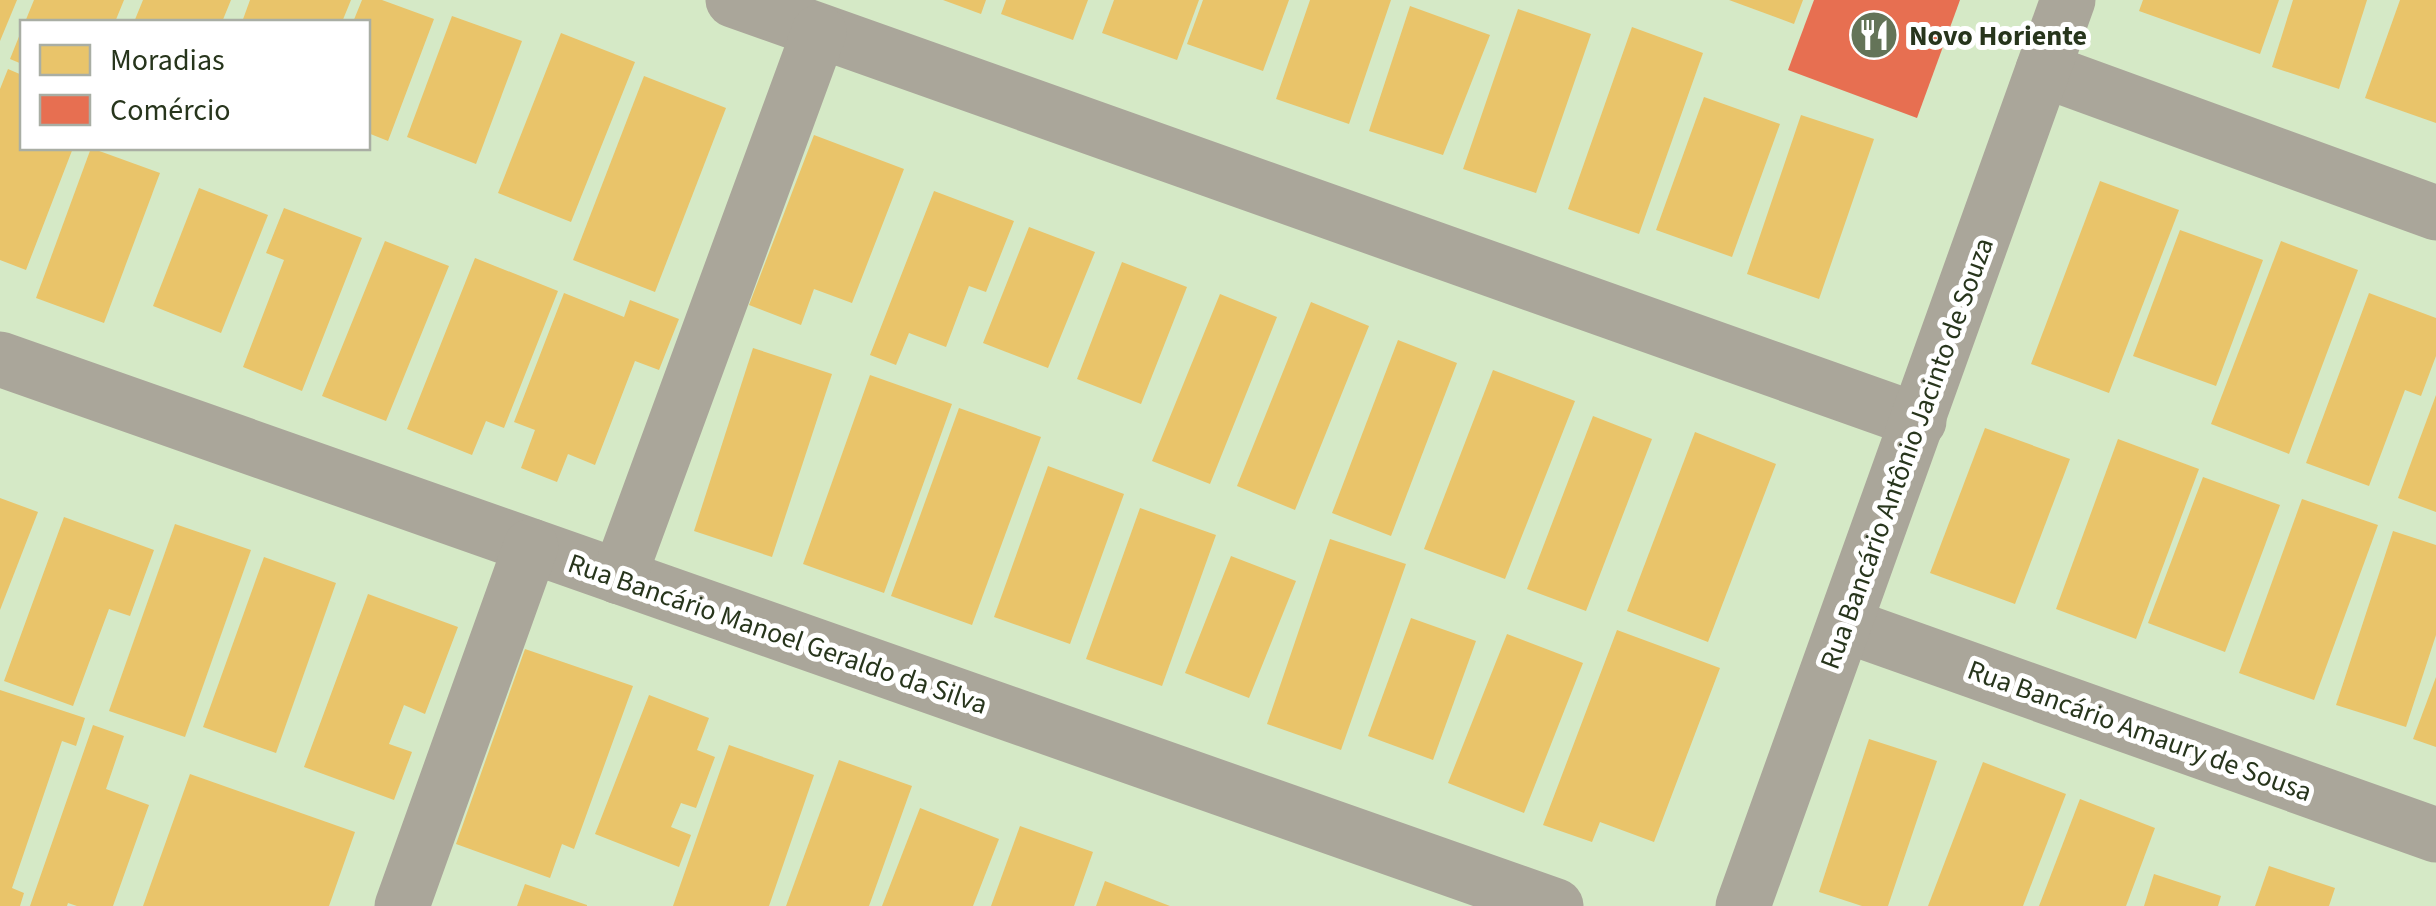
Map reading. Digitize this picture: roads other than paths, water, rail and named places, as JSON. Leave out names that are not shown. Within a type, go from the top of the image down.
[{"type":"street","points":[[734,0],[1918,422]]},
{"type":"street","name":"Rua Bancário Antônio Jacinto de Souza","points":[[1743,906],[2068,0]]},
{"type":"street","points":[[619,578],[819,32]]},
{"type":"street","points":[[2043,70],[2436,213]]},
{"type":"street","name":"Rua Bancário Manoel Geraldo da Silva","points":[[0,360],[1556,906]]},
{"type":"street","points":[[402,906],[531,546]]},
{"type":"street","name":"Rua Bancário Amaury de Sousa","points":[[1845,625],[2436,835]]},
{"type":"place","name":"Novo Horiente","points":[[1874,35]]}]
